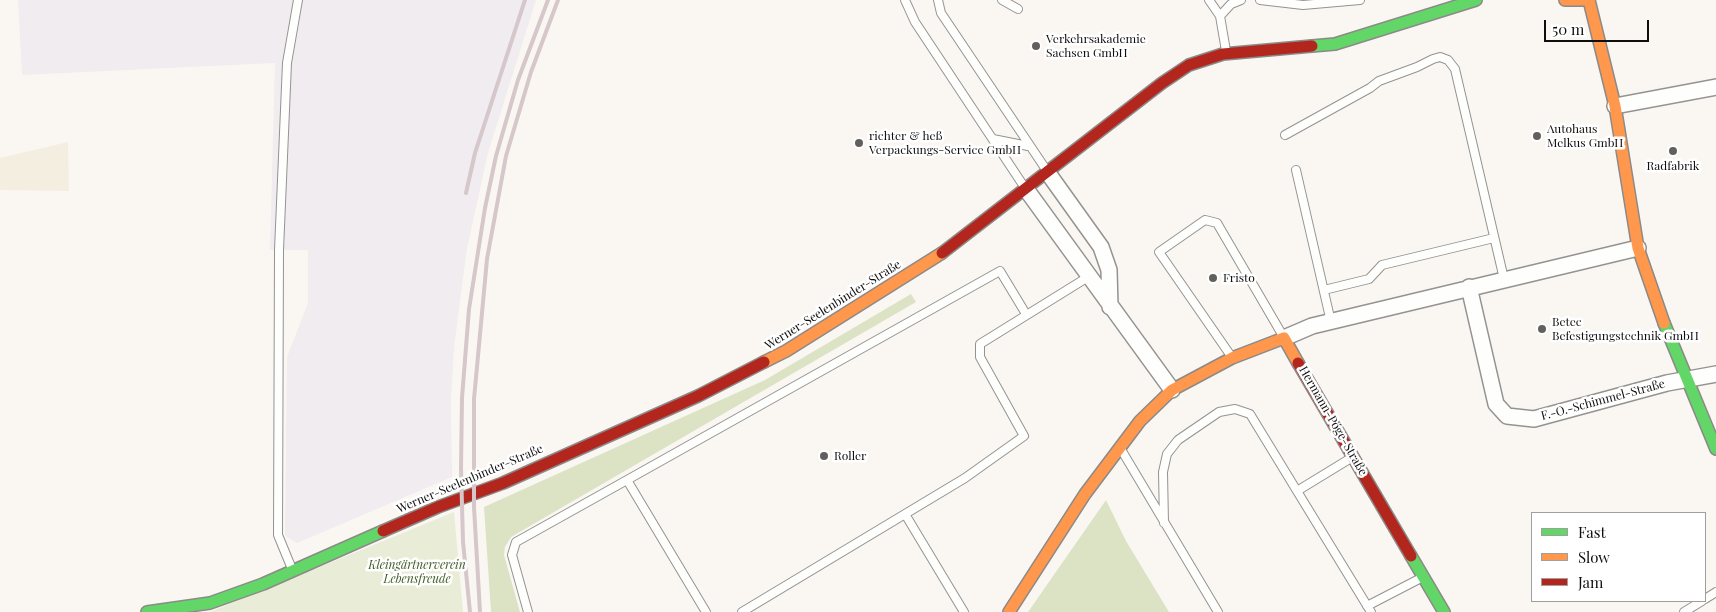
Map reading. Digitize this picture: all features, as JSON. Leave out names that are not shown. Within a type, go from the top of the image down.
[{"type":"main road","name":"Werner-Seelenbinder-Straße","points":[[149,612],[210,602],[292,571],[438,507],[502,483],[698,396],[786,351],[938,255],[1048,173],[1162,83],[1189,65],[1227,53],[1335,44],[1476,0]]},
{"type":"main road","points":[[1564,0],[1583,0]]},
{"type":"main road","points":[[1589,0],[1615,106],[1638,248],[1653,296],[1685,379],[1716,448]]},
{"type":"main road","points":[[1009,612],[1085,494],[1140,421],[1172,390],[1232,358],[1284,338]]},
{"type":"main road","name":"Hermann-Pöge-Straße","points":[[1284,338],[1444,612]]},
{"type":"street","points":[[1615,106],[1716,87]]},
{"type":"street","points":[[1048,173],[1101,247],[1109,270],[1110,307]]},
{"type":"street","points":[[1026,189],[1172,390]]},
{"type":"street","points":[[1284,338],[1312,326],[1638,248]]},
{"type":"street","name":"F.-O.-Schimmel-Straße","points":[[1469,287],[1496,404],[1507,416],[1534,419],[1685,379],[1716,374]]},
{"type":"lane","points":[[292,571],[278,535],[279,250],[287,63],[298,0]]},
{"type":"lane","points":[[905,0],[915,22],[1026,189]]},
{"type":"lane","points":[[938,0],[941,13],[1028,146],[1048,173]]},
{"type":"lane","points":[[1002,0],[1018,9]]},
{"type":"lane","points":[[1209,0],[1220,16],[1227,53]]},
{"type":"lane","points":[[1220,16],[1231,4],[1241,0]]},
{"type":"lane","points":[[1260,0],[1303,5],[1360,0]]},
{"type":"lane","points":[[1285,134],[1370,88],[1379,81],[1417,67],[1433,58],[1440,57],[1448,60],[1455,69],[1504,279]]},
{"type":"lane","points":[[993,138],[1028,146]]},
{"type":"lane","points":[[1296,170],[1331,322]]},
{"type":"lane","points":[[1232,358],[1159,252],[1205,220],[1217,223],[1284,338]]},
{"type":"lane","points":[[1324,290],[1369,279],[1382,265],[1494,238]]},
{"type":"lane","points":[[528,612],[512,556],[516,542],[1000,271],[1026,314]]},
{"type":"lane","points":[[742,612],[965,478],[1024,436],[980,357],[980,344],[1088,276]]},
{"type":"lane","points":[[1164,523],[1162,472],[1167,454],[1178,440],[1219,412],[1235,409],[1250,414],[1369,609],[1424,577]]},
{"type":"lane","points":[[1120,448],[1218,612]]},
{"type":"lane","points":[[1297,491],[1354,457]]},
{"type":"lane","points":[[627,480],[706,612]]},
{"type":"lane","points":[[905,514],[964,612]]},
{"type":"lane","points":[[1684,612],[1701,602]]},
{"type":"shaded area","points":[[18,0],[536,0],[488,153],[467,248],[454,348],[451,400],[452,477],[297,543],[285,535],[287,357],[308,303],[308,250],[270,250],[275,63],[22,75]]},
{"type":"shaded area","points":[[68,142],[69,191],[0,190],[0,158]]},
{"type":"green space","points":[[911,294],[916,302],[511,537],[505,547],[504,555],[520,612],[491,612],[484,507],[765,380]]},
{"type":"green space","points":[[1106,500],[1126,541],[1169,612],[1028,612]]},
{"type":"green space","name":"Kleingärtnerverein Lebensfreude","points":[[454,512],[463,612],[210,612]]},
{"type":"railway","points":[[466,193],[475,153],[525,0]]},
{"type":"railway","points":[[470,612],[463,542],[461,468],[462,398],[469,309],[485,208],[496,156],[518,80],[548,0]]},
{"type":"railway","points":[[480,612],[474,507],[474,399],[487,259],[506,156],[531,72],[558,0]]},
{"type":"traffic: fast","points":[[1312,46],[1335,44],[1476,0]]},
{"type":"traffic: fast","points":[[1664,323],[1716,449]]},
{"type":"traffic: fast","points":[[147,612],[210,603],[263,584],[383,531]]},
{"type":"traffic: fast","points":[[1411,556],[1444,612]]},
{"type":"traffic: slow","points":[[1565,0],[1583,0]]},
{"type":"traffic: slow","points":[[1589,0],[1615,106],[1638,248],[1664,323]]},
{"type":"traffic: slow","points":[[764,362],[786,351],[942,253]]},
{"type":"traffic: slow","points":[[1009,612],[1085,494],[1140,421],[1172,390],[1232,358],[1284,338],[1298,363]]},
{"type":"traffic: jam","points":[[942,253],[1162,83],[1189,65],[1223,54],[1312,46]]},
{"type":"traffic: jam","points":[[383,531],[438,507],[503,483],[698,396],[764,362]]},
{"type":"traffic: jam","points":[[1298,363],[1411,556]]},
{"type":"place","name":"Verkehrsakademie Sachsen GmbH","points":[[1036,46]]},
{"type":"place","name":"Autohaus Melkus GmbH","points":[[1537,136]]},
{"type":"place","name":"richter & heß Verpackungs-Service GmbH","points":[[859,143]]},
{"type":"place","name":"Radfabrik","points":[[1673,151]]},
{"type":"place","name":"Fristo","points":[[1213,278]]},
{"type":"place","name":"Betec Befestigungstechnik GmbH","points":[[1542,329]]},
{"type":"place","name":"Roller","points":[[824,456]]}]
